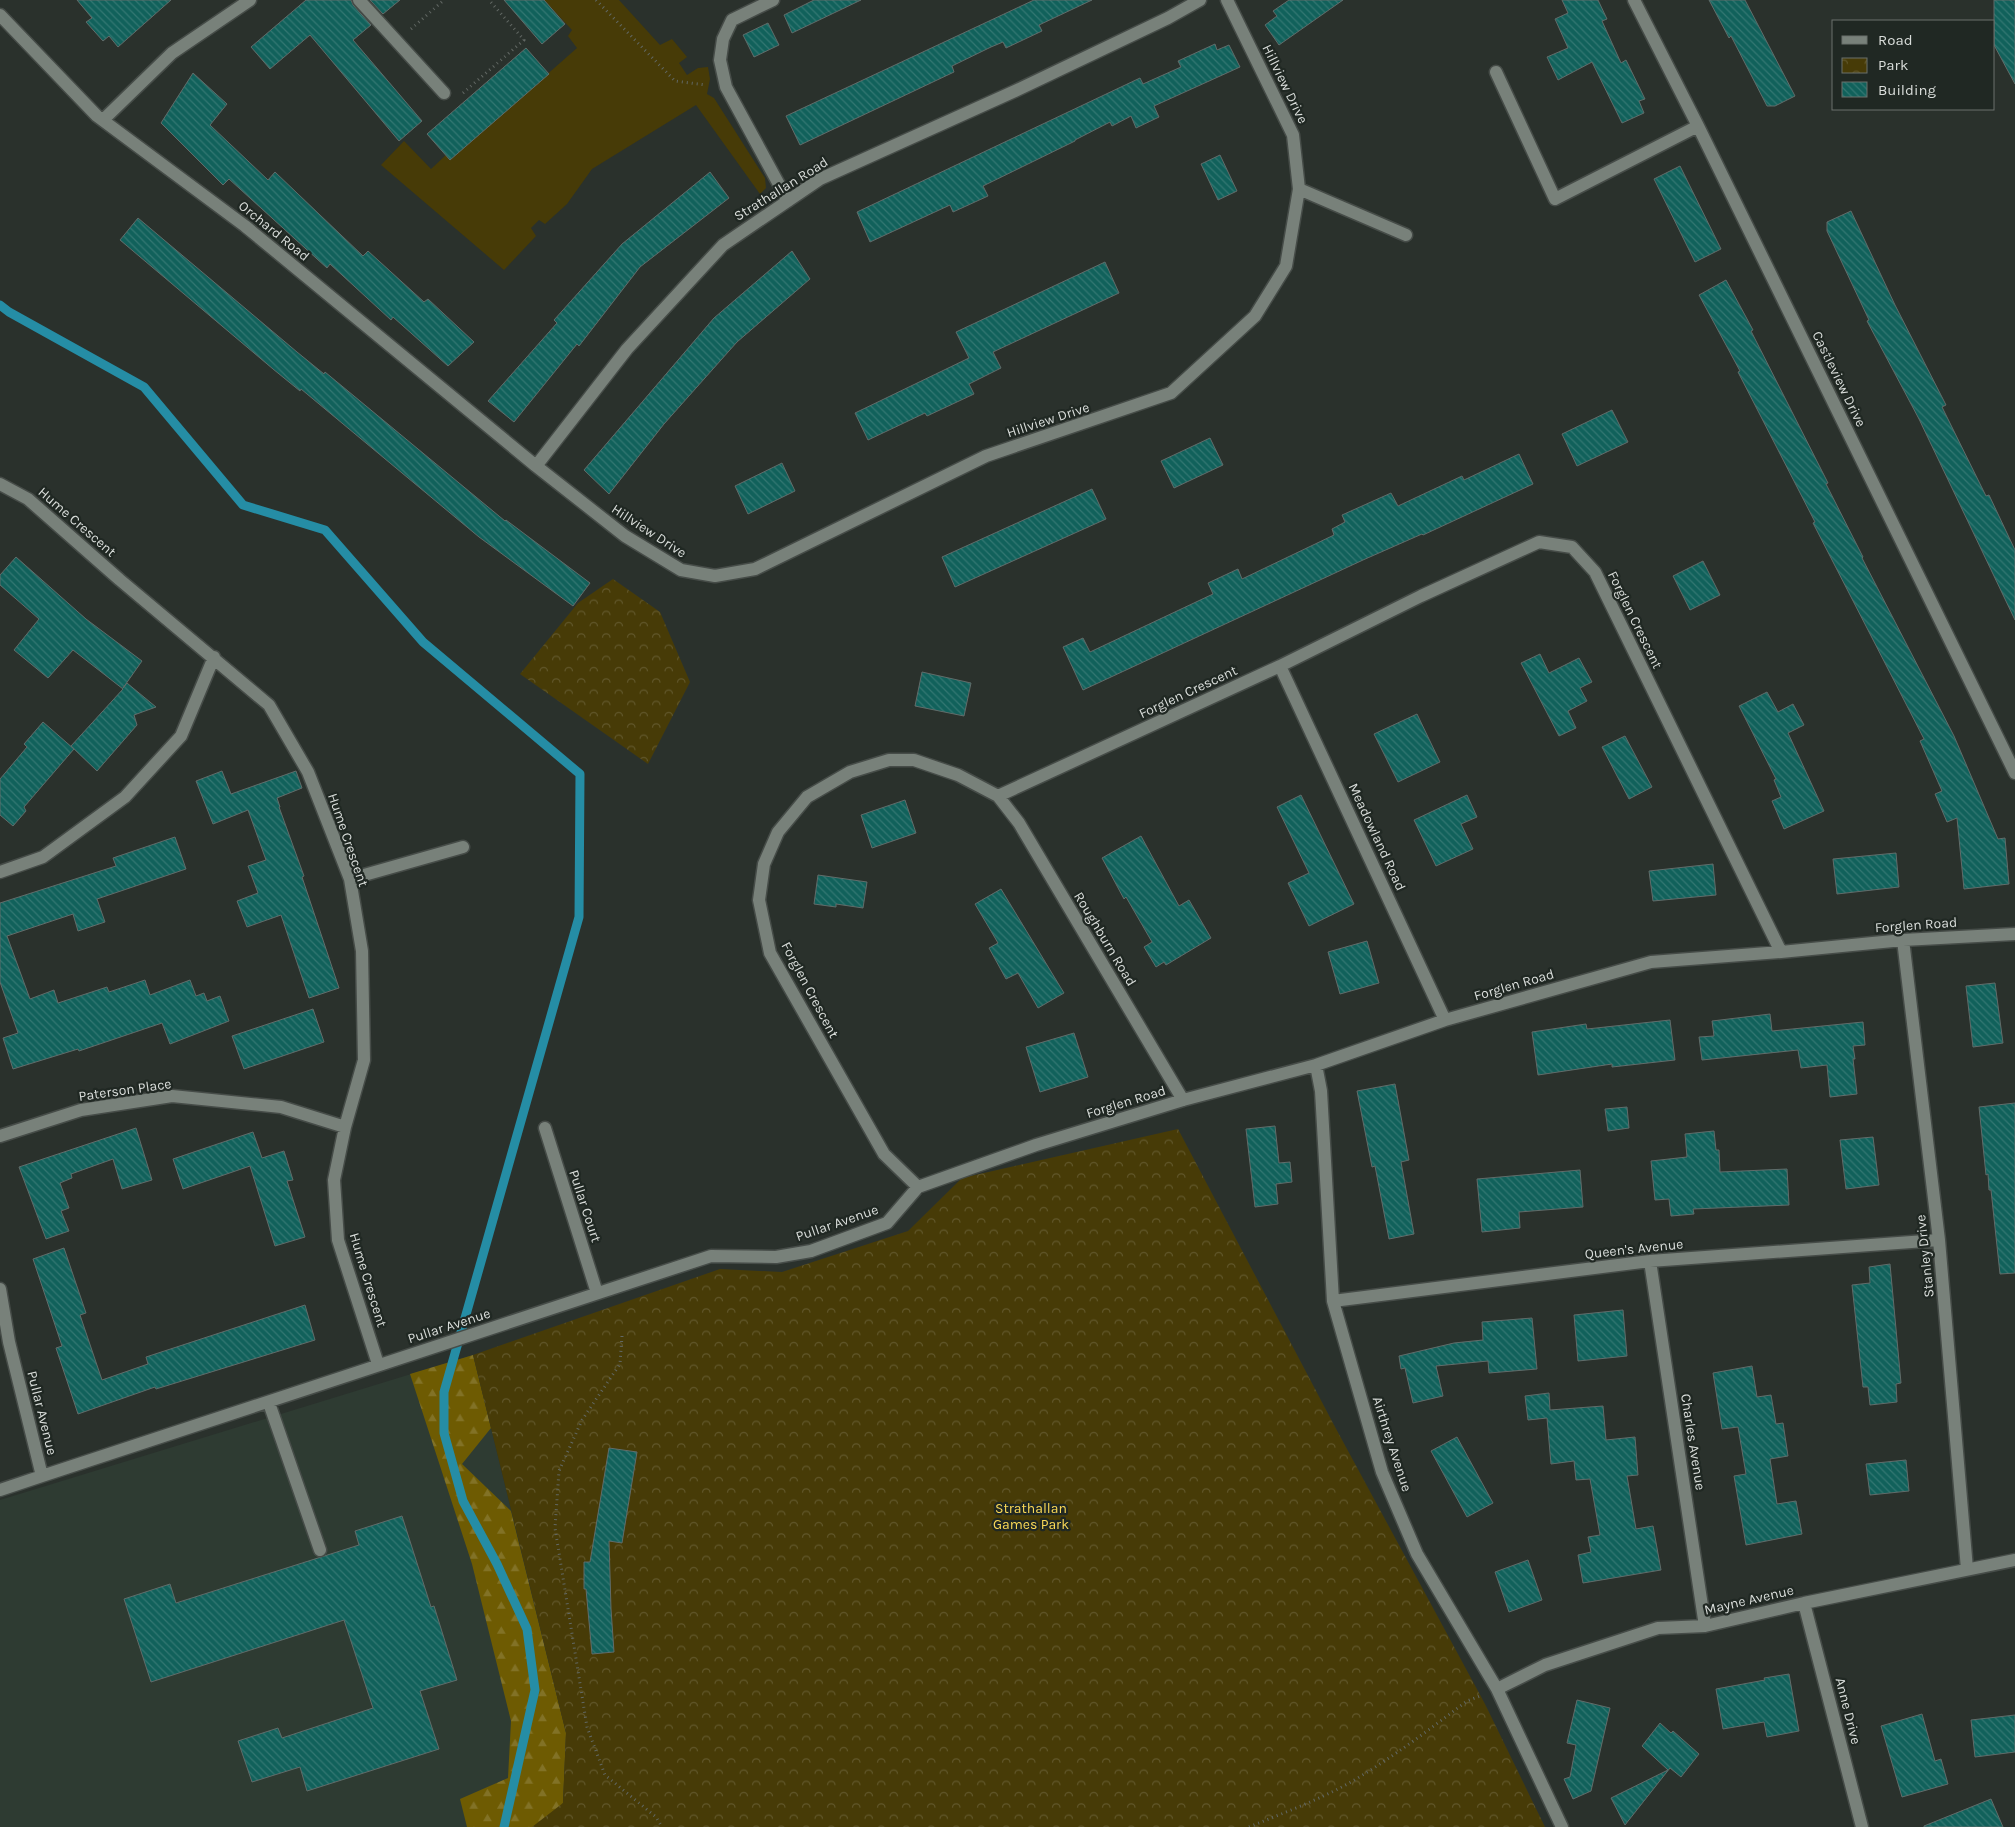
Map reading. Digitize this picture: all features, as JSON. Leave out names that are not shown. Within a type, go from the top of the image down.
[{"type":"street","points":[[103,120],[172,53],[250,0]]},
{"type":"street","points":[[359,0],[444,93]]},
{"type":"street","points":[[773,0],[732,20],[722,39],[720,60],[726,87],[788,201]]},
{"type":"street","name":"Strathallan Road","points":[[536,466],[627,348],[723,245],[820,179],[1015,91],[1168,18],[1200,0]]},
{"type":"street","name":"Hillview Drive","points":[[536,466],[624,536],[681,570],[715,576],[755,569],[986,456],[1171,393],[1255,316],[1286,266],[1299,189],[1293,135],[1227,0]]},
{"type":"street","name":"Castleview Drive","points":[[1634,0],[1698,126],[2015,773]]},
{"type":"street","name":"Orchard Road","points":[[0,15],[103,120],[245,226],[536,466]]},
{"type":"street","points":[[1496,72],[1555,199],[1698,126]]},
{"type":"street","points":[[1299,189],[1406,234]]},
{"type":"street","name":"Hume Crescent","points":[[0,484],[28,499],[120,580],[214,656],[269,705],[308,772],[350,879],[362,951],[364,1060],[344,1127],[334,1180],[338,1240],[378,1364]]},
{"type":"street","name":"Forglen Crescent","points":[[918,1187],[884,1154],[770,953],[759,900],[764,864],[778,832],[807,797],[850,772],[890,760],[914,760],[958,775],[998,796],[1280,666],[1421,596],[1539,542],[1572,547],[1595,572],[1781,952]]},
{"type":"street","points":[[0,872],[43,858],[125,797],[181,736],[214,656]]},
{"type":"street","name":"Meadowland Road","points":[[1280,666],[1446,1020]]},
{"type":"street","name":"Roughburn Road","points":[[998,796],[1018,823],[1183,1100]]},
{"type":"street","points":[[350,879],[462,847]]},
{"type":"street","name":"Forglen Road","points":[[1036,1144],[1183,1100],[1316,1065],[1446,1020],[1651,962],[1903,940],[2015,934]]},
{"type":"street","name":"Stanley Drive","points":[[1903,940],[1939,1240],[1967,1569]]},
{"type":"street","name":"Airthrey Avenue","points":[[1316,1065],[1322,1091],[1333,1301],[1382,1472],[1417,1554],[1496,1689],[1562,1827]]},
{"type":"street","name":"Paterson Place","points":[[0,1136],[81,1110],[172,1096],[281,1107],[344,1127]]},
{"type":"street","name":"Pullar Court","points":[[545,1128],[597,1293]]},
{"type":"street","name":"Pullar Avenue","points":[[0,1289],[9,1342],[42,1476],[269,1403],[378,1364],[712,1256],[776,1257],[811,1251],[887,1223],[918,1187],[1036,1144]]},
{"type":"street","name":"Queen's Avenue","points":[[1333,1301],[1650,1262],[1939,1240]]},
{"type":"street","name":"Charles Avenue","points":[[1650,1262],[1705,1626]]},
{"type":"street","points":[[269,1403],[320,1550]]},
{"type":"street","points":[[0,1490],[42,1476]]},
{"type":"street","name":"Mayne Avenue","points":[[1496,1689],[1544,1664],[1658,1628],[1705,1626],[1804,1602],[2015,1560]]},
{"type":"street","name":"Anne Drive","points":[[1804,1602],[1862,1827]]},
{"type":"path","points":[[406,32],[444,0]]},
{"type":"path","points":[[460,96],[524,40],[489,0]]},
{"type":"path","points":[[596,0],[675,81],[726,87]]},
{"type":"path","points":[[622,1336],[620,1364],[582,1420],[559,1471],[555,1528],[587,1727],[605,1775],[656,1817],[662,1827]]},
{"type":"path","points":[[1249,1827],[1350,1782],[1403,1750],[1467,1700],[1496,1689]]},
{"type":"shaded area","points":[[473,1355],[566,1733],[532,1827],[0,1827],[0,1500]]},
{"type":"green space","points":[[544,0],[619,0],[660,45],[672,39],[687,57],[679,63],[687,75],[698,68],[708,67],[710,79],[707,94],[714,98],[765,178],[766,188],[760,194],[696,105],[592,169],[567,204],[545,224],[539,220],[531,228],[536,236],[504,270],[381,165],[404,141],[431,169],[446,155],[450,160],[577,48],[568,36],[572,30]]},
{"type":"green space","points":[[613,579],[660,612],[690,682],[648,764],[520,674],[578,603]]},
{"type":"green space","name":"Strathallan Games Park","points":[[1178,1129],[1334,1425],[1485,1704],[1545,1827],[532,1827],[563,1803],[566,1733],[473,1355],[720,1269],[782,1272],[908,1231],[962,1178]]},
{"type":"green space","points":[[473,1355],[491,1428],[462,1464],[511,1511],[566,1733],[563,1803],[551,1827],[467,1827],[460,1799],[508,1778],[511,1721],[472,1564],[410,1374]]},
{"type":"building","points":[[77,0],[171,0],[118,47],[109,36],[103,41],[86,22],[92,18]]},
{"type":"building","points":[[306,0],[351,0],[353,5],[371,25],[353,40],[422,121],[399,141],[310,35],[270,69],[251,47]]},
{"type":"building","points":[[370,0],[400,0],[383,14]]},
{"type":"building","points":[[504,0],[544,0],[565,24],[542,44]]},
{"type":"building","points":[[814,0],[861,0],[792,33],[784,15]]},
{"type":"building","points":[[1034,0],[1092,0],[1039,25],[1042,31],[1006,48],[1003,42],[991,47],[952,66],[954,72],[800,145],[786,116]]},
{"type":"building","points":[[1289,0],[1343,0],[1279,45],[1265,25],[1277,16],[1273,11]]},
{"type":"building","points":[[1562,0],[1598,0],[1607,19],[1602,21],[1621,63],[1626,60],[1645,99],[1639,101],[1644,113],[1622,123],[1592,62],[1558,80],[1547,57],[1568,48],[1555,19],[1568,13]]},
{"type":"building","points":[[1709,0],[1745,0],[1795,96],[1775,106],[1767,106],[1731,36],[1729,38]]},
{"type":"building","points":[[1994,0],[2015,0],[2015,84],[1995,47]]},
{"type":"building","points":[[768,23],[779,45],[754,57],[743,35]]},
{"type":"building","points":[[1215,44],[1217,50],[1229,45],[1240,67],[1154,106],[1159,117],[1136,128],[1131,116],[1112,126],[1110,122],[983,186],[988,196],[953,212],[950,205],[870,242],[857,212],[1140,78],[1143,84],[1181,67],[1178,61]]},
{"type":"building","points":[[526,48],[549,74],[450,160],[427,134]]},
{"type":"building","points":[[193,73],[227,104],[210,125],[268,180],[275,172],[363,256],[368,251],[424,302],[428,299],[474,342],[448,366],[393,317],[391,320],[330,264],[327,268],[229,179],[223,185],[161,123]]},
{"type":"building","points":[[1220,155],[1237,191],[1218,200],[1201,164]]},
{"type":"building","points":[[1680,166],[1721,249],[1695,262],[1654,179]]},
{"type":"building","points":[[710,172],[729,198],[640,267],[579,346],[577,344],[514,422],[488,401],[557,323],[554,320],[622,244]]},
{"type":"building","points":[[1851,211],[1895,305],[1946,405],[1942,407],[1986,496],[1989,495],[2015,550],[2015,620],[1919,419],[1867,321],[1869,320],[1827,231],[1827,222]]},
{"type":"building","points":[[138,218],[297,352],[324,374],[325,372],[505,521],[590,583],[573,606],[479,537],[301,389],[300,391],[273,369],[120,240]]},
{"type":"building","points":[[792,251],[810,279],[737,342],[664,424],[609,494],[584,470],[714,318]]},
{"type":"building","points":[[1105,262],[1119,293],[993,352],[1001,368],[969,384],[974,394],[927,416],[925,413],[868,440],[855,413],[969,358],[956,332]]},
{"type":"building","points":[[1726,280],[1753,330],[1751,331],[1828,483],[1826,484],[1862,558],[1954,736],[1998,839],[2005,838],[2009,884],[1964,889],[1957,818],[1947,822],[1935,794],[1942,791],[1920,741],[1924,739],[1813,523],[1815,522],[1738,372],[1740,371],[1699,295]]},
{"type":"building","points":[[1612,410],[1628,442],[1577,466],[1562,434]]},
{"type":"building","points":[[1210,438],[1223,465],[1174,488],[1161,461]]},
{"type":"building","points":[[1519,454],[1533,484],[1423,535],[1363,560],[1083,690],[1063,647],[1083,638],[1090,652],[1213,594],[1208,583],[1238,569],[1242,579],[1334,535],[1332,529],[1345,522],[1342,515],[1391,493],[1398,506],[1462,476],[1464,480]]},
{"type":"building","points":[[782,463],[795,491],[748,514],[735,486]]},
{"type":"building","points":[[1092,489],[1106,519],[955,587],[942,557]]},
{"type":"building","points":[[16,557],[86,619],[142,661],[123,688],[127,683],[156,707],[134,715],[137,725],[97,771],[71,746],[123,689],[73,650],[48,678],[14,650],[39,619],[0,585],[0,575]]},
{"type":"building","points":[[1703,561],[1720,595],[1690,610],[1673,576]]},
{"type":"building","points":[[1540,654],[1549,673],[1579,658],[1592,682],[1580,688],[1587,701],[1568,711],[1576,728],[1559,736],[1521,663]]},
{"type":"building","points":[[922,672],[971,683],[964,716],[915,706]]},
{"type":"building","points":[[1767,692],[1778,712],[1793,704],[1804,725],[1788,733],[1824,811],[1784,829],[1772,801],[1781,797],[1774,780],[1776,779],[1739,706]]},
{"type":"building","points":[[1417,714],[1440,762],[1398,782],[1374,734]]},
{"type":"building","points":[[43,722],[74,749],[24,807],[26,811],[13,826],[0,815],[0,779],[27,747],[24,744]]},
{"type":"building","points":[[1625,736],[1652,787],[1629,799],[1602,747]]},
{"type":"building","points":[[222,771],[231,794],[296,771],[302,788],[277,798],[339,988],[309,998],[281,915],[247,927],[237,901],[258,893],[248,866],[266,860],[248,810],[213,824],[196,781]]},
{"type":"building","points":[[1301,795],[1354,904],[1309,926],[1288,883],[1309,873],[1277,807]]},
{"type":"building","points":[[1467,795],[1477,817],[1461,824],[1473,849],[1436,866],[1414,820]]},
{"type":"building","points":[[905,800],[916,833],[872,848],[861,815]]},
{"type":"building","points":[[1141,836],[1179,906],[1189,900],[1211,938],[1166,965],[1164,962],[1156,967],[1144,947],[1152,942],[1126,897],[1124,899],[1102,858]]},
{"type":"building","points":[[175,837],[186,869],[97,899],[105,922],[78,931],[73,914],[7,936],[30,999],[54,990],[58,1003],[107,987],[109,992],[145,980],[150,995],[190,980],[196,996],[204,993],[207,1001],[220,996],[229,1021],[170,1044],[162,1023],[79,1051],[78,1049],[13,1069],[3,1038],[18,1033],[0,982],[0,903],[116,866],[113,858]]},
{"type":"building","points":[[1896,853],[1899,887],[1837,894],[1833,859]]},
{"type":"building","points":[[1713,864],[1716,895],[1653,901],[1649,871]]},
{"type":"building","points":[[818,875],[867,882],[863,908],[836,904],[836,907],[814,904]]},
{"type":"building","points":[[1001,889],[1064,993],[1038,1008],[1018,973],[1006,979],[989,948],[998,943],[975,904]]},
{"type":"building","points":[[1367,941],[1379,983],[1340,994],[1328,952]]},
{"type":"building","points":[[1995,983],[2003,1043],[1973,1047],[1966,986]]},
{"type":"building","points":[[313,1009],[324,1042],[244,1069],[232,1036]]},
{"type":"building","points":[[1770,1014],[1772,1031],[1863,1022],[1865,1045],[1853,1046],[1857,1094],[1830,1097],[1827,1065],[1801,1068],[1798,1050],[1702,1060],[1699,1037],[1714,1036],[1712,1021]]},
{"type":"building","points":[[1670,1020],[1675,1060],[1612,1067],[1612,1064],[1538,1075],[1532,1032],[1586,1024],[1587,1029]]},
{"type":"building","points":[[1074,1033],[1088,1077],[1040,1092],[1026,1047]]},
{"type":"building","points":[[1395,1084],[1409,1160],[1401,1162],[1414,1234],[1389,1239],[1375,1166],[1372,1167],[1357,1091]]},
{"type":"building","points":[[2015,1103],[2015,1273],[2000,1274],[1991,1190],[1989,1190],[1988,1174],[1986,1175],[1979,1107]]},
{"type":"building","points":[[1627,1107],[1629,1128],[1608,1131],[1605,1109]]},
{"type":"building","points":[[1275,1126],[1279,1163],[1290,1162],[1292,1182],[1276,1184],[1278,1204],[1255,1207],[1246,1129]]},
{"type":"building","points":[[136,1128],[152,1180],[122,1189],[113,1159],[71,1174],[72,1178],[60,1183],[69,1208],[61,1211],[69,1231],[46,1239],[19,1167]]},
{"type":"building","points":[[1714,1131],[1716,1150],[1719,1150],[1720,1172],[1787,1169],[1789,1205],[1693,1209],[1694,1214],[1671,1216],[1669,1199],[1655,1200],[1651,1161],[1687,1157],[1685,1134]]},
{"type":"building","points":[[253,1132],[262,1158],[284,1151],[293,1180],[287,1181],[305,1237],[275,1246],[250,1166],[183,1189],[173,1159]]},
{"type":"building","points":[[1873,1137],[1879,1185],[1846,1189],[1840,1140]]},
{"type":"building","points":[[1580,1170],[1583,1207],[1519,1212],[1520,1228],[1482,1232],[1477,1179]]},
{"type":"building","points":[[64,1248],[86,1313],[80,1315],[102,1380],[148,1364],[146,1357],[305,1305],[315,1340],[156,1389],[155,1387],[78,1414],[56,1348],[62,1346],[33,1259]]},
{"type":"building","points":[[1890,1264],[1901,1383],[1896,1384],[1897,1402],[1870,1405],[1868,1387],[1863,1387],[1852,1285],[1870,1283],[1869,1267]]},
{"type":"building","points":[[1623,1310],[1627,1356],[1578,1361],[1574,1315]]},
{"type":"building","points":[[1532,1318],[1537,1369],[1489,1373],[1488,1361],[1436,1366],[1443,1396],[1413,1403],[1405,1368],[1401,1369],[1399,1356],[1454,1343],[1483,1340],[1482,1322]]},
{"type":"building","points":[[1752,1366],[1757,1397],[1771,1395],[1776,1424],[1783,1423],[1788,1456],[1770,1459],[1777,1504],[1796,1501],[1802,1534],[1746,1545],[1734,1476],[1746,1474],[1738,1427],[1722,1429],[1713,1373]]},
{"type":"building","points":[[1549,1393],[1550,1410],[1603,1406],[1606,1440],[1635,1437],[1638,1475],[1627,1476],[1636,1529],[1653,1526],[1661,1570],[1583,1583],[1578,1555],[1591,1552],[1588,1537],[1600,1535],[1590,1479],[1576,1480],[1574,1461],[1551,1464],[1547,1418],[1528,1420],[1525,1396]]},
{"type":"building","points":[[1457,1437],[1493,1503],[1467,1517],[1431,1451]]},
{"type":"building","points":[[609,1448],[637,1452],[622,1543],[609,1541],[614,1652],[592,1654],[586,1589],[584,1589],[584,1562],[590,1562]]},
{"type":"building","points":[[1906,1460],[1909,1491],[1870,1495],[1866,1464]]},
{"type":"building","points":[[402,1516],[431,1607],[434,1606],[457,1680],[420,1691],[439,1749],[307,1791],[300,1767],[252,1782],[238,1741],[278,1728],[282,1738],[373,1708],[344,1620],[151,1682],[124,1599],[170,1584],[176,1603],[359,1545],[355,1531]]},
{"type":"building","points":[[1528,1560],[1542,1600],[1509,1612],[1495,1572]]},
{"type":"building","points":[[1789,1674],[1799,1731],[1767,1737],[1764,1722],[1723,1729],[1716,1689]]},
{"type":"building","points":[[1577,1700],[1610,1708],[1591,1791],[1573,1799],[1564,1779],[1570,1777],[1576,1745],[1567,1743]]},
{"type":"building","points":[[1922,1714],[1935,1761],[1941,1759],[1948,1784],[1902,1797],[1881,1726]]},
{"type":"building","points":[[2015,1715],[2015,1752],[1975,1757],[1971,1720]]},
{"type":"building","points":[[1660,1723],[1671,1733],[1673,1731],[1699,1754],[1681,1777],[1670,1768],[1625,1825],[1611,1798],[1668,1770],[1642,1746]]},
{"type":"building","points":[[1991,1799],[2003,1827],[1924,1827],[1924,1826]]},
{"type":"waterway","points":[[0,305],[9,312],[144,387],[243,505],[325,530],[423,642],[580,774],[579,917],[444,1392],[444,1433],[463,1501],[497,1564],[527,1629],[535,1690],[504,1827]]}]
